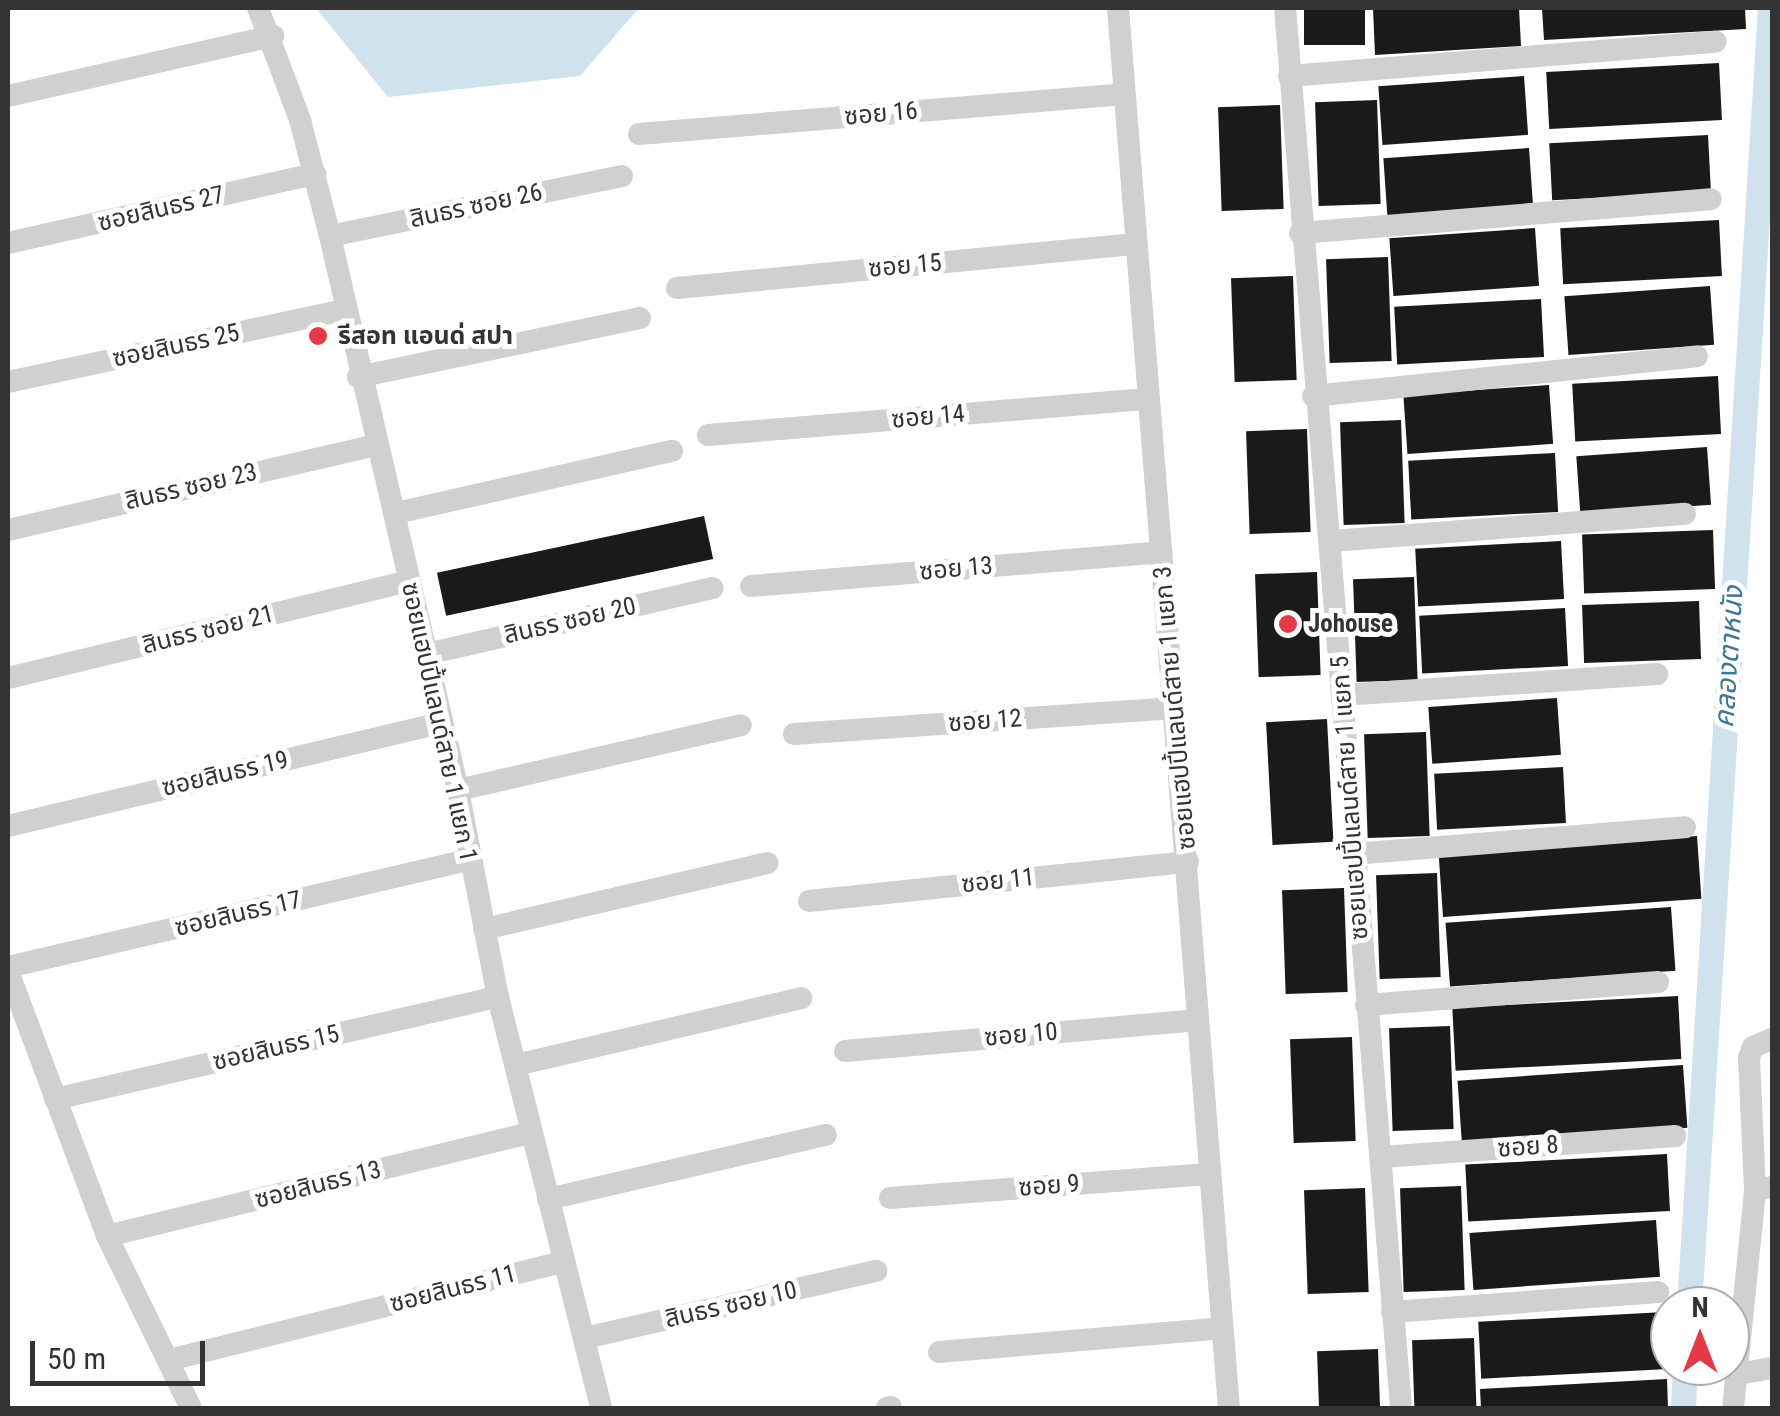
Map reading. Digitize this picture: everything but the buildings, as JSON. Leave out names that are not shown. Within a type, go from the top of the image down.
[{"type":"street","name":"ซอยแฮปปี้แลนด์สาย 1 แยก 1","points":[[258,8],[274,36],[330,236],[358,377],[396,513],[458,790],[498,997],[562,1262],[585,1338],[598,1408]]},
{"type":"street","name":"ซอยแฮปปี้แลนด์สาย 1 แยก 3","points":[[1118,8],[1133,244],[1176,708],[1196,1020],[1229,1408]]},
{"type":"street","name":"ซอยแฮปปี้แลนด์สาย 1 แยก 5","points":[[1286,8],[1313,396],[1332,542],[1353,854],[1401,1408]]},
{"type":"street","points":[[8,96],[274,36]]},
{"type":"street","points":[[1289,76],[1716,42]]},
{"type":"street","name":"ซอย 16","points":[[638,134],[1124,94]]},
{"type":"street","name":"ซอยสินธร 27","points":[[8,243],[314,174]]},
{"type":"street","name":"สินธร ซอย 26","points":[[330,236],[622,176]]},
{"type":"street","points":[[1300,233],[1711,200]]},
{"type":"street","name":"ซอย 15","points":[[677,288],[1133,244]]},
{"type":"street","name":"ซอยสินธร 25","points":[[8,382],[344,310]]},
{"type":"street","points":[[358,377],[640,318]]},
{"type":"street","points":[[1313,396],[1697,356]]},
{"type":"street","name":"ซอย 14","points":[[708,435],[1148,399]]},
{"type":"street","name":"สินธร ซอย 23","points":[[8,530],[376,444]]},
{"type":"street","points":[[396,513],[672,451]]},
{"type":"street","points":[[1332,542],[1684,514]]},
{"type":"street","name":"ซอย 13","points":[[751,586],[1162,552]]},
{"type":"street","name":"สินธร ซอย 21","points":[[8,678],[409,582]]},
{"type":"street","name":"สินธร ซอย 20","points":[[427,654],[712,588]]},
{"type":"street","points":[[1342,695],[1657,674]]},
{"type":"street","name":"ซอย 12","points":[[794,734],[1176,708]]},
{"type":"street","name":"ซอยสินธร 19","points":[[8,826],[442,723]]},
{"type":"street","points":[[458,790],[741,726]]},
{"type":"street","points":[[1353,854],[1685,827]]},
{"type":"street","name":"ซอยสินธร 17","points":[[8,969],[469,860]]},
{"type":"street","name":"ซอย 11","points":[[809,901],[1188,862]]},
{"type":"street","points":[[484,928],[767,863]]},
{"type":"street","points":[[8,969],[106,1236],[191,1408]]},
{"type":"street","points":[[1366,1005],[1658,982]]},
{"type":"street","name":"ซอยสินธร 15","points":[[55,1099],[498,997]]},
{"type":"street","points":[[516,1066],[800,998]]},
{"type":"street","name":"ซอย 10","points":[[846,1051],[1196,1020]]},
{"type":"street","points":[[1750,1289],[1764,1189],[1748,1058],[1753,1047],[1772,1039]]},
{"type":"street","name":"ซอยสินธร 13","points":[[106,1236],[530,1133]]},
{"type":"street","points":[[548,1199],[826,1135]]},
{"type":"street","name":"ซอย 8","points":[[1381,1157],[1676,1136]]},
{"type":"street","name":"ซอย 9","points":[[890,1198],[1208,1174]]},
{"type":"street","name":"ซอยสินธร 11","points":[[168,1360],[562,1262]]},
{"type":"street","name":"สินธร ซอย 10","points":[[585,1338],[876,1271]]},
{"type":"street","points":[[1392,1312],[1650,1293]]},
{"type":"street","points":[[939,1352],[1222,1328]]},
{"type":"water","points":[[316,8],[639,8],[580,76],[388,97]]},
{"type":"waterway","name":"คลองตาหนัง","points":[[1690,1286],[1770,8]]},
{"type":"waterway","name":"คลองตาหนัง","points":[[1683,1408],[1684,1386]]},
{"type":"place","name":"รีสอท แอนด่ สปา","points":[[318,336]]},
{"type":"place","name":"Johouse","points":[[1288,624]]}]
